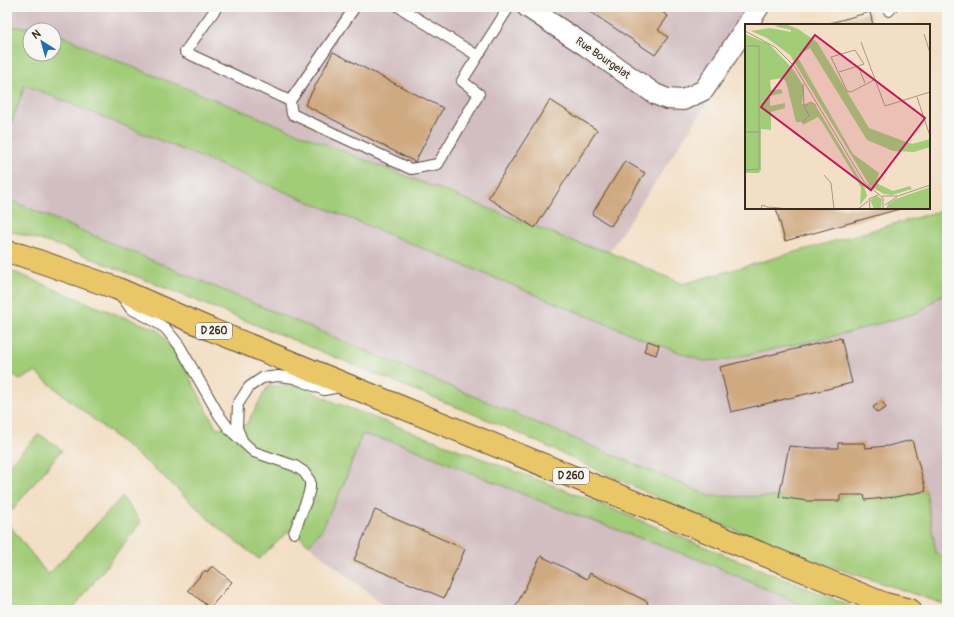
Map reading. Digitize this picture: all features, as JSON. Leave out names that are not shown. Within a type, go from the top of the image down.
[{"type":"main road","name":"D 260","points":[[7,252],[21,255],[116,288],[212,330],[889,607],[910,610]]},
{"type":"street","name":"Rue Bourgelat","points":[[527,7],[654,94],[667,99],[683,100],[704,90],[745,29]]},
{"type":"street","points":[[748,24],[759,7]]},
{"type":"lane","points":[[217,7],[185,52],[290,101]]},
{"type":"lane","points":[[355,7],[290,101],[292,114],[411,168],[438,164],[479,94],[462,82],[509,7]]},
{"type":"lane","points":[[399,7],[478,56]]},
{"type":"lane","points":[[116,288],[131,309],[165,328],[179,345],[219,415],[230,430],[244,444],[254,452],[295,466],[304,472],[310,481],[308,496],[294,533]]},
{"type":"lane","points":[[244,444],[237,428],[238,404],[249,387],[262,378],[278,376],[294,378],[324,390],[349,386]]},
{"type":"shaded area","points":[[7,7],[759,7],[748,24],[745,24],[745,28],[704,90],[706,105],[609,252],[575,242],[108,57],[62,36],[62,22],[22,22],[22,27],[7,27]]},
{"type":"shaded area","points":[[24,85],[648,341],[703,361],[726,360],[847,333],[919,312],[947,291],[947,558],[936,553],[926,491],[865,500],[864,495],[840,496],[840,501],[779,497],[710,496],[7,199],[7,136]]},
{"type":"shaded area","points":[[369,415],[583,497],[860,610],[389,610],[309,545],[322,529],[343,486]]},
{"type":"green space","points":[[7,27],[22,27],[22,62],[62,62],[62,36],[108,57],[370,162],[575,242],[609,252],[683,284],[947,209],[947,291],[919,312],[847,333],[725,360],[703,361],[648,341],[25,85],[7,136]]},
{"type":"green space","points":[[7,199],[710,496],[779,497],[840,501],[840,495],[864,495],[865,500],[895,497],[926,491],[936,553],[947,558],[947,605],[791,553],[680,508],[505,427],[66,248],[7,230]]},
{"type":"green space","points":[[7,270],[158,330],[182,362],[216,428],[246,425],[268,386],[301,386],[336,403],[583,497],[860,610],[813,610],[708,563],[552,506],[404,445],[362,434],[343,486],[322,529],[309,545],[291,529],[259,559],[216,526],[160,473],[35,372],[20,380],[7,369]]},
{"type":"green space","points":[[39,434],[62,450],[7,516],[7,467]]},
{"type":"green space","points":[[122,497],[141,522],[75,606],[78,610],[7,610],[7,522],[48,575]]},
{"type":"building","points":[[583,7],[665,7],[662,12],[668,16],[658,30],[668,37],[655,55]]},
{"type":"building","points":[[870,12],[873,24],[827,24]]},
{"type":"building","points":[[333,52],[443,108],[415,162],[305,105]]},
{"type":"building","points":[[550,100],[597,130],[535,228],[488,198]]},
{"type":"building","points":[[625,161],[645,173],[611,226],[592,214]]},
{"type":"building","points":[[776,209],[899,209],[785,241]]},
{"type":"building","points":[[841,338],[852,383],[731,412],[720,367]]},
{"type":"building","points":[[648,341],[659,345],[656,355],[644,351]]},
{"type":"building","points":[[882,401],[886,408],[877,413],[873,407]]},
{"type":"building","points":[[912,440],[926,491],[895,497],[865,500],[864,495],[840,495],[840,501],[808,501],[779,497],[789,446],[838,448],[838,443],[864,443],[865,448],[888,446]]},
{"type":"building","points":[[375,510],[465,549],[444,598],[354,560]]},
{"type":"building","points":[[541,556],[587,579],[590,573],[648,602],[644,610],[514,610]]},
{"type":"building","points":[[211,567],[214,567],[232,582],[210,608],[188,590],[205,570],[207,572]]}]
